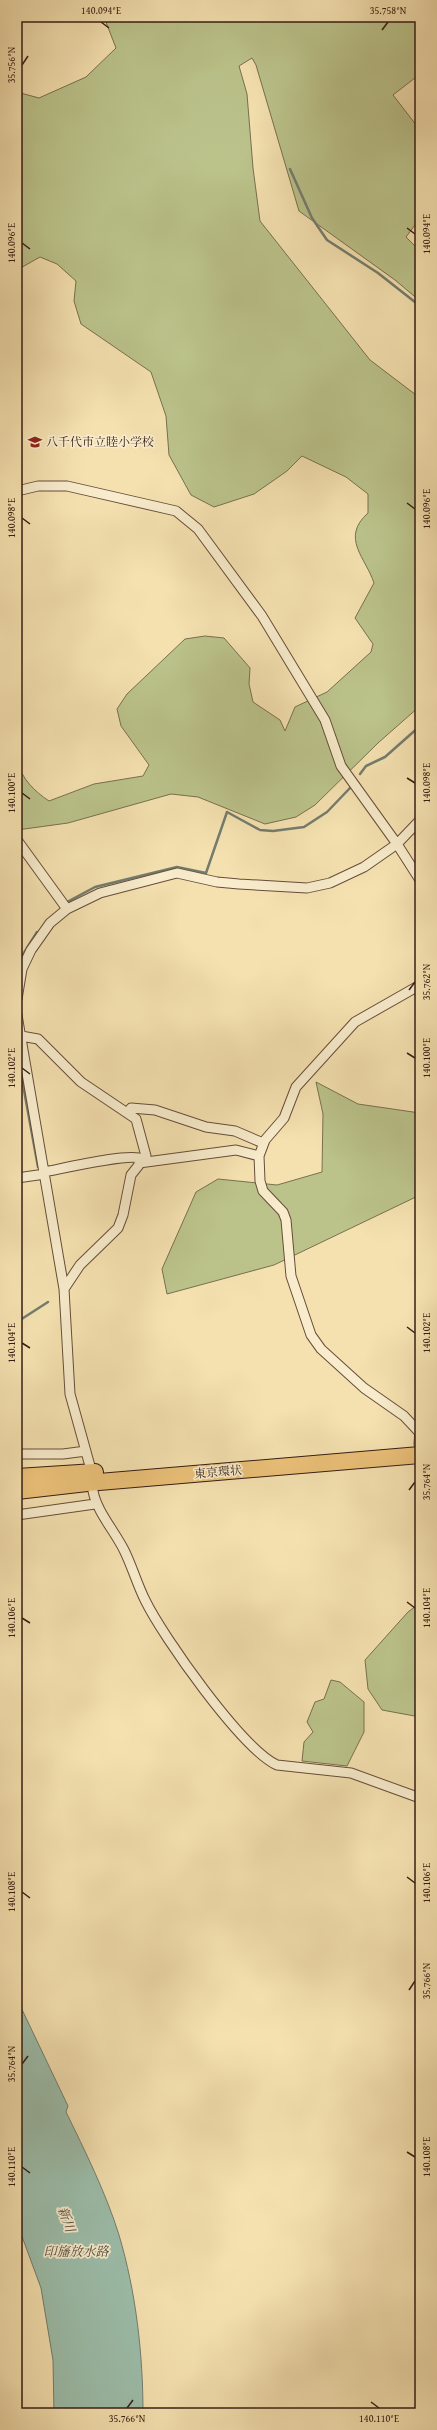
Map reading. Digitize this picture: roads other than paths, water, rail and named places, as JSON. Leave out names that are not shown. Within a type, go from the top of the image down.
[{"type":"highway","name":"東京環状","points":[[17,1491],[304,1459],[420,1441]]},
{"type":"highway","name":"東京環状","points":[[17,1477],[304,1459]]},
{"type":"street","points":[[17,491],[38,486],[67,486],[176,511],[198,529],[262,616],[325,720],[342,766],[397,844],[420,880]]},
{"type":"street","points":[[17,999],[22,969],[31,950],[50,923],[67,909],[100,893],[176,873],[217,882],[307,888],[317,886],[342,879],[358,870],[397,844],[420,820]]},
{"type":"street","points":[[17,840],[67,909]]},
{"type":"street","points":[[420,985],[355,1022],[296,1087],[284,1118],[263,1143],[259,1156],[258,1172],[263,1191],[283,1212],[286,1220],[291,1276],[311,1335],[321,1349],[364,1388],[404,1416],[420,1441]]},
{"type":"street","points":[[17,1015],[64,1289],[70,1394],[90,1466]]},
{"type":"street","points":[[21,1036],[38,1039],[81,1082],[97,1095],[128,1112],[136,1119],[146,1156],[140,1161],[131,1174],[123,1215],[118,1228],[80,1265],[64,1289]]},
{"type":"street","points":[[128,1112],[131,1108],[155,1110],[206,1127],[235,1131],[263,1143]]},
{"type":"street","points":[[140,1161],[236,1150],[259,1156]]},
{"type":"street","points":[[17,1178],[122,1158],[138,1156],[140,1161]]},
{"type":"street","points":[[17,1454],[63,1454],[86,1451]]},
{"type":"street","points":[[93,1491],[96,1504],[125,1551],[153,1616],[215,1703],[260,1754],[277,1765],[351,1773],[420,1798]]},
{"type":"street","points":[[17,1515],[96,1504]]},
{"type":"water","name":"印旛放水路","points":[[17,1999],[68,2106],[66,2112],[102,2188],[119,2235],[130,2279],[137,2323],[142,2368],[143,2413],[54,2413],[53,2360],[41,2288],[17,2223]]},
{"type":"waterway","points":[[290,169],[312,218],[327,240],[378,273],[420,306]]},
{"type":"waterway","points":[[360,774],[366,766],[385,757],[420,726]]},
{"type":"waterway","points":[[67,902],[95,887],[177,867],[206,873],[227,812],[260,830],[273,831],[304,827],[327,812],[350,788]]},
{"type":"waterway","points":[[17,964],[37,932]]},
{"type":"waterway","points":[[17,1052],[38,1167]]},
{"type":"waterway","points":[[17,1322],[48,1302]]},
{"type":"place","name":"八千代市立睦小学校","points":[[35,442]]},
{"type":"water label","name":"新川","points":[[67,2219]]}]
